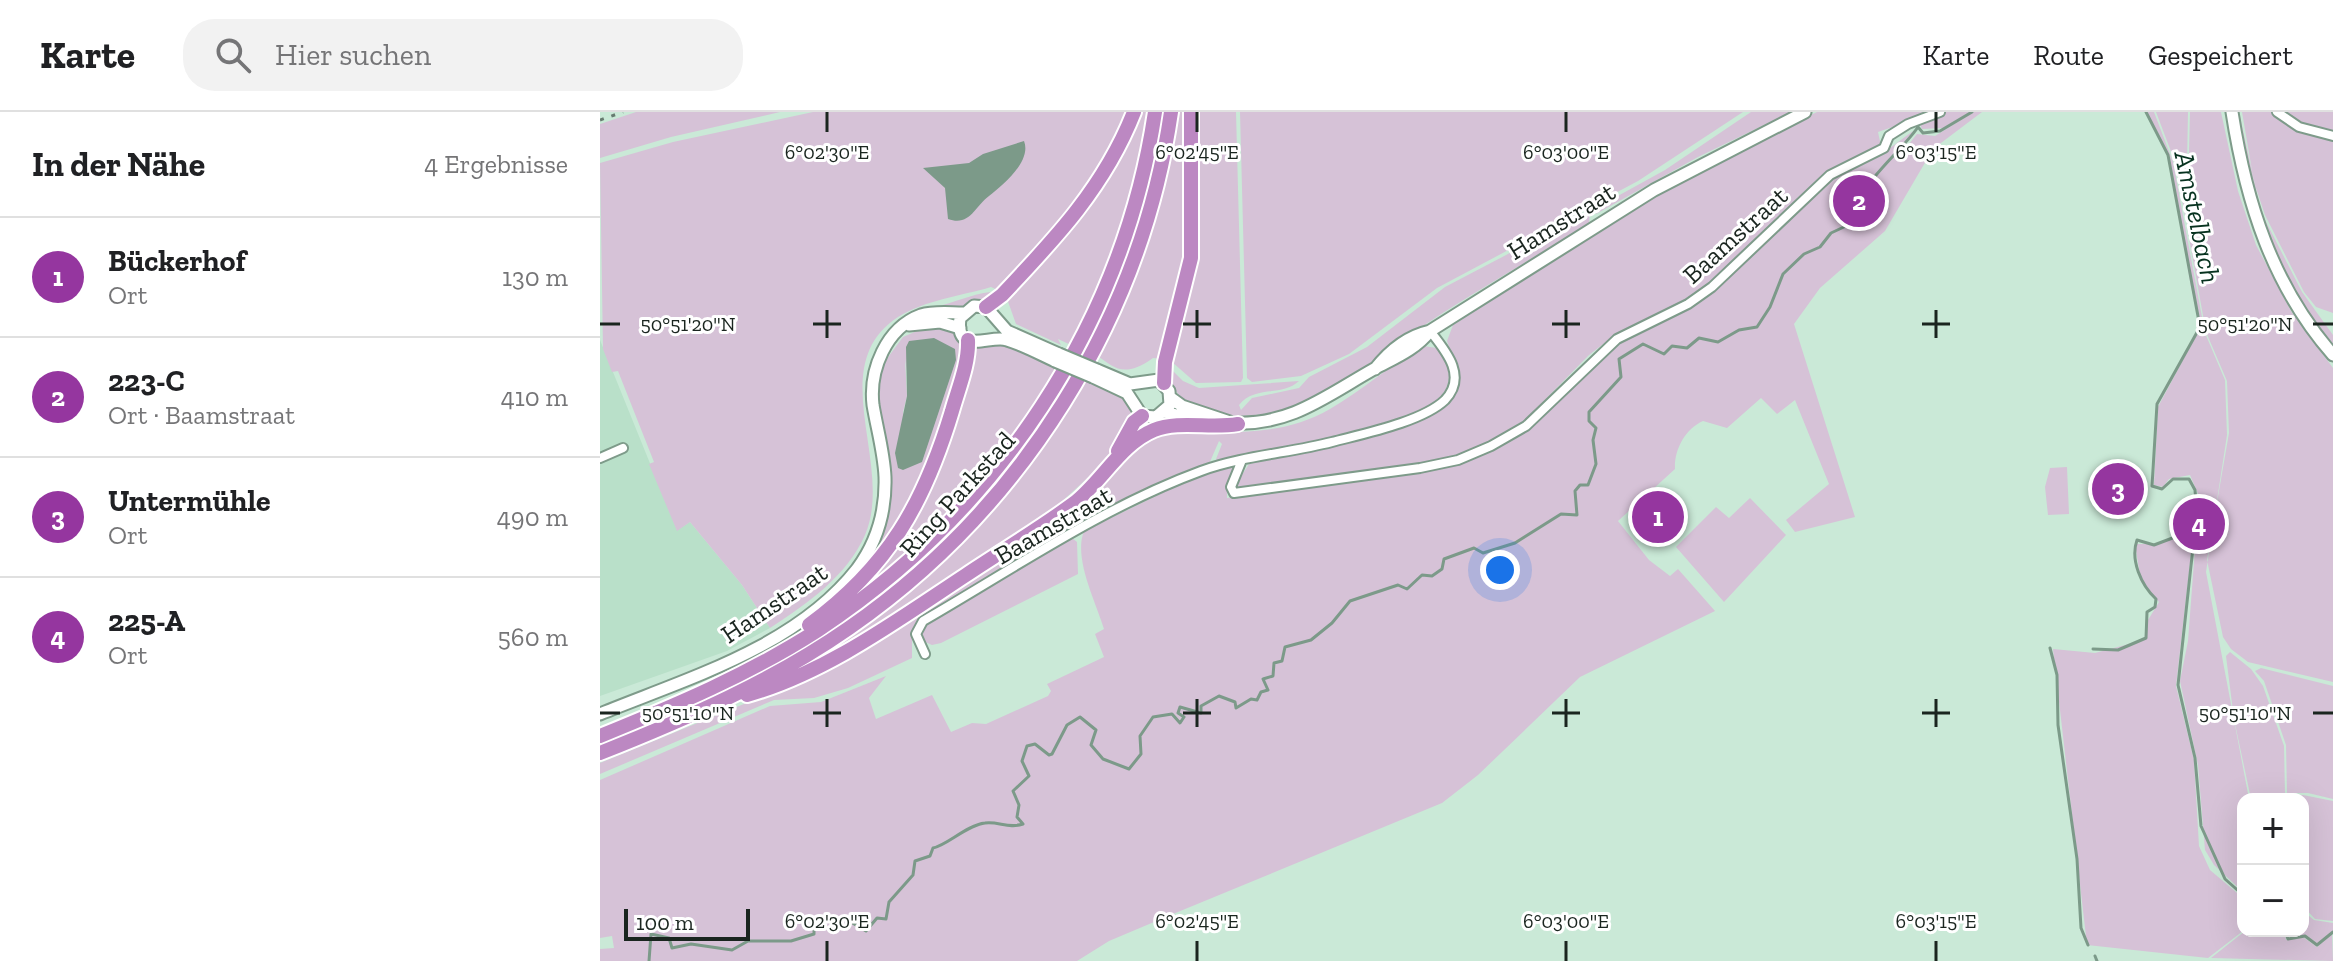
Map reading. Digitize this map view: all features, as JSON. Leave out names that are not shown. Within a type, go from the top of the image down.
[{"type":"highway","points":[[986,307],[1010,287],[1091,196],[1116,155],[1134,112]]},
{"type":"highway","name":"Ring Parkstad","points":[[600,736],[747,670],[815,632],[895,573],[973,498],[1047,401],[1099,304],[1139,189],[1155,112]]},
{"type":"highway","name":"Ring Parkstad","points":[[600,753],[715,703],[802,659],[893,596],[960,535],[1030,451],[1083,371],[1122,292],[1159,179],[1171,112]]},
{"type":"highway","points":[[1164,383],[1163,373],[1191,258],[1191,112]]},
{"type":"highway","points":[[747,670],[845,597],[892,545],[915,510],[935,465],[962,377],[964,334]]},
{"type":"highway","points":[[1107,472],[1128,431],[1142,416]]},
{"type":"highway","points":[[715,703],[763,690],[790,678],[892,624],[1074,504],[1126,449],[1161,427],[1213,428],[1238,424]]},
{"type":"main road","name":"Hamstraat","points":[[1142,416],[1152,417],[1164,412],[1208,423],[1238,424],[1280,419],[1312,408],[1375,369],[1387,354],[1417,334],[1430,331],[1654,190],[1716,155],[1805,112]]},
{"type":"main road","points":[[2232,112],[2248,197],[2265,245],[2288,292],[2333,355]]},
{"type":"main road","name":"Hamstraat","points":[[600,714],[744,654],[801,619],[855,571],[878,531],[884,503],[885,474],[873,404],[875,371],[886,345],[925,314],[963,313],[974,306],[986,307]]},
{"type":"main road","points":[[986,307],[1007,331],[1127,393],[1142,416]]},
{"type":"main road","points":[[963,313],[964,334]]},
{"type":"main road","points":[[909,325],[940,322],[980,343],[1005,339],[1057,357]]},
{"type":"main road","points":[[1095,374],[1130,384],[1153,379],[1164,383],[1171,398],[1164,412]]},
{"type":"main road","name":"Hamstraat","points":[[1171,398],[1195,411],[1238,424]]},
{"type":"street","name":"Baamstraat","points":[[1242,460],[1231,487],[1234,493],[1398,472],[1458,460],[1491,446],[1526,426],[1617,339],[1688,304],[1712,287],[1830,175],[1884,148],[1889,136],[1908,124],[1940,112]]},
{"type":"street","points":[[2277,112],[2299,127],[2333,136]]},
{"type":"street","name":"Baamstraat","points":[[925,654],[916,634],[923,621],[1095,521],[1185,477],[1242,460],[1365,433],[1437,406],[1449,394],[1454,371],[1448,354],[1430,331]]},
{"type":"street","points":[[600,458],[623,448]]},
{"type":"shaded area","points":[[636,112],[780,112],[671,137],[600,158],[600,124]]},
{"type":"shaded area","points":[[813,112],[1131,112],[1105,168],[1002,292],[991,287],[920,306],[898,317],[876,338],[865,362],[863,389],[872,478],[872,508],[865,535],[837,576],[812,599],[770,628],[742,585],[690,522],[677,531],[649,464],[654,462],[618,371],[612,372],[603,349],[600,163],[673,142]]},
{"type":"shaded area","points":[[1136,112],[1151,112],[1118,246],[1073,346],[1058,339],[1061,345],[1016,324],[1006,296],[1032,269]]},
{"type":"shaded area","points":[[1160,112],[1166,112],[1149,194],[1123,271],[1091,344],[1051,412],[1004,476],[950,535],[890,589],[823,639],[743,686],[600,748],[600,740],[727,685],[920,557],[1082,349]]},
{"type":"shaded area","points":[[1176,112],[1188,112],[1190,231],[1163,359],[1153,358],[1133,369],[1119,369],[1097,356]]},
{"type":"shaded area","points":[[1193,112],[1236,112],[1241,382],[1196,383],[1172,362],[1183,312]]},
{"type":"shaded area","points":[[1240,112],[1743,112],[1638,181],[1437,288],[1349,354],[1301,376],[1252,382],[1247,378]]},
{"type":"shaded area","points":[[1751,112],[1791,112],[1698,157],[1596,214],[1596,208],[1665,170]]},
{"type":"shaded area","points":[[1817,112],[1936,112],[1878,132],[1881,146],[1832,169],[1716,281],[1675,307],[1620,331],[1589,355],[1519,426],[1490,444],[1443,461],[1244,490],[1235,486],[1249,464],[1350,442],[1441,408],[1457,384],[1456,368],[1447,341],[1453,325],[1688,175]]},
{"type":"shaded area","points":[[1943,112],[1970,112],[1943,128],[1922,129],[1919,122]]},
{"type":"shaded area","points":[[1974,112],[1982,112],[1933,149],[1885,231],[1820,288],[1794,324],[1855,517],[1795,532],[1786,520],[1829,484],[1795,400],[1777,414],[1761,398],[1727,428],[1703,421],[1691,429],[1676,455],[1675,469],[1618,521],[1649,560],[1670,576],[1678,569],[1715,611],[1580,677],[1478,775],[1442,803],[1109,941],[1077,961],[600,961],[600,949],[614,948],[612,936],[600,938],[600,780],[770,706],[821,702],[886,676],[869,698],[876,719],[932,695],[951,732],[972,723],[986,724],[1048,696],[1051,691],[1047,684],[1104,657],[1095,634],[1104,629],[1083,567],[1081,542],[1084,531],[1189,480],[1231,466],[1235,467],[1227,485],[1227,498],[1419,473],[1468,460],[1507,443],[1538,420],[1597,360],[1623,340],[1714,292],[1831,177],[1890,148],[1913,131],[1901,154],[1917,134],[1935,136]]},
{"type":"shaded area","points":[[2147,112],[2154,112],[2173,162],[2205,333],[2225,380],[2227,435],[2206,572],[2248,793],[2237,793],[2237,886],[2214,865],[2205,850],[2198,765],[2180,681],[2188,641],[2199,496],[2190,475],[2169,479],[2163,487],[2154,485],[2158,407],[2201,326],[2191,287],[2170,158]]},
{"type":"shaded area","points":[[2156,112],[2188,112],[2186,221],[2175,162]]},
{"type":"shaded area","points":[[2190,112],[2221,112],[2238,191],[2256,245],[2291,311],[2333,368],[2333,682],[2248,662],[2231,649],[2223,637],[2207,560],[2229,433],[2227,381],[2206,332],[2187,227]]},
{"type":"shaded area","points":[[2239,112],[2261,212],[2302,292],[2333,335],[2333,348],[2296,293],[2269,237],[2259,208],[2250,177]]},
{"type":"shaded area","points":[[2242,112],[2274,112],[2333,138],[2333,313],[2316,307],[2304,292],[2265,215],[2254,182]]},
{"type":"shaded area","points":[[2280,112],[2333,112],[2333,134],[2311,130]]},
{"type":"shaded area","points":[[1024,141],[1024,156],[1008,179],[967,218],[956,221],[948,219],[945,188],[923,168],[969,163],[983,154]]},
{"type":"shaded area","points":[[1590,211],[1589,224],[1459,302],[1352,377],[1310,401],[1270,413],[1224,415],[1204,411],[1186,402],[1174,387],[1168,366],[1183,381],[1199,388],[1299,381],[1285,389],[1245,399],[1239,405],[1241,410],[1252,398],[1299,388],[1309,377],[1367,347],[1445,287]]},
{"type":"shaded area","points":[[995,292],[995,299],[969,304],[891,331],[914,316],[943,305]]},
{"type":"shaded area","points":[[933,324],[954,330],[964,345],[932,465],[890,545],[842,592],[879,541],[881,424],[878,391],[883,364],[903,337]],"holes":[[[905,359],[922,462],[903,412],[907,396]]]},
{"type":"shaded area","points":[[934,338],[955,349],[956,360],[922,462],[903,470],[898,468],[895,453],[907,396],[906,347],[909,341]]},
{"type":"shaded area","points":[[600,340],[677,530],[690,522],[742,585],[770,628],[727,651],[600,696]]},
{"type":"shaded area","points":[[1005,343],[1061,369],[1043,401],[944,521],[857,597],[850,595],[894,547],[973,347]]},
{"type":"shaded area","points":[[1423,346],[1437,348],[1449,372],[1443,394],[1423,409],[1369,430],[1219,462],[1216,459],[1222,444],[1219,441],[1209,464],[1185,473],[922,616],[912,631],[912,658],[848,688],[814,698],[774,700],[600,774],[600,763],[761,697],[1030,537],[1160,431],[1247,432],[1289,426],[1330,409]]},
{"type":"shaded area","points":[[1084,379],[1127,399],[1134,414],[1106,461],[1058,505],[842,649],[767,686],[913,585]]},
{"type":"shaded area","points":[[868,382],[877,462],[868,409]]},
{"type":"shaded area","points":[[2067,467],[2069,514],[2048,515],[2045,487],[2050,468]]},
{"type":"shaded area","points":[[1750,498],[1786,535],[1724,602],[1676,547],[1716,507],[1729,518]]},
{"type":"shaded area","points":[[2195,519],[2176,686],[2194,760],[2199,846],[2210,870],[2237,893],[2237,936],[2208,958],[2087,945],[2053,649],[2095,653],[2144,640],[2148,620],[2159,602],[2141,582],[2135,544],[2157,544],[2187,530]]},
{"type":"shaded area","points":[[1072,538],[1077,542],[1078,574],[941,643],[932,645],[923,641],[921,633],[925,626]]},
{"type":"shaded area","points":[[2230,652],[2251,669],[2263,686],[2284,746],[2285,793],[2250,793],[2234,719],[2226,656]]},
{"type":"shaded area","points":[[2261,668],[2333,686],[2333,799],[2309,793],[2287,793],[2286,745],[2264,681],[2255,671]]},
{"type":"shaded area","points":[[2309,796],[2333,801],[2333,921],[2315,919],[2309,912]]},
{"type":"shaded area","points":[[2309,916],[2314,920],[2333,923],[2333,931],[2318,944],[2309,937]]},
{"type":"shaded area","points":[[2332,934],[2333,961],[2211,958],[2237,937],[2285,937],[2286,940],[2303,937],[2317,947]]},
{"type":"waterway","name":"Amstelbach","points":[[1918,127],[1923,133],[1940,131],[1972,112]]},
{"type":"waterway","name":"Amstelbach","points":[[2093,649],[2118,650],[2146,638],[2147,612],[2155,607],[2156,599],[2138,572],[2135,556],[2137,540],[2154,545],[2191,531],[2197,515],[2195,490],[2189,479],[2173,479],[2162,489],[2152,486],[2157,404],[2200,327],[2168,155],[2146,112]]},
{"type":"waterway","points":[[649,961],[651,934],[669,938],[672,948],[691,944],[732,950],[748,941],[791,941],[814,934],[814,925],[823,917],[839,928],[844,918],[866,931],[877,918],[886,919],[889,902],[913,875],[915,861],[930,856],[933,848],[978,825],[1023,824],[1017,817],[1019,805],[1013,791],[1029,776],[1022,761],[1027,746],[1035,744],[1052,754],[1067,725],[1080,717],[1096,730],[1091,745],[1103,759],[1129,769],[1141,754],[1140,736],[1153,717],[1172,714],[1180,723],[1184,717],[1178,713],[1180,707],[1201,713],[1201,706],[1219,696],[1235,702],[1236,708],[1251,699],[1257,700],[1261,692],[1268,690],[1263,679],[1273,676],[1274,663],[1282,661],[1285,647],[1311,640],[1332,623],[1350,601],[1398,585],[1407,589],[1422,575],[1432,576],[1442,569],[1444,559],[1474,548],[1483,553],[1515,543],[1561,514],[1577,515],[1575,491],[1580,485],[1588,485],[1596,464],[1593,440],[1596,428],[1589,421],[1589,412],[1621,377],[1619,359],[1643,344],[1664,354],[1672,346],[1687,348],[1699,338],[1718,342],[1739,330],[1757,327],[1770,307],[1783,274],[1804,254],[1820,247],[1831,233],[1861,219],[1861,202],[1865,191],[1918,127]]},
{"type":"waterway","points":[[2195,529],[2178,685],[2195,758],[2201,826],[2225,879],[2237,890]]},
{"type":"waterway","name":"Amstelbach","points":[[2050,648],[2057,675],[2058,725],[2077,859],[2081,928],[2088,945]]},
{"type":"waterway","points":[[2306,937],[2317,945],[2333,932]]},
{"type":"waterway","points":[[2287,937],[2299,937]]},
{"type":"waterway","name":"Amstelbach","points":[[2095,956],[2097,961]]},
{"type":"railway","points":[[600,120],[623,112]]},
{"type":"place","name":"223-C","points":[[1859,201]]},
{"type":"place","name":"Untermühle","points":[[2118,489]]},
{"type":"place","name":"Bückerhof","points":[[1658,517]]},
{"type":"place","name":"225-A","points":[[2199,524]]}]
